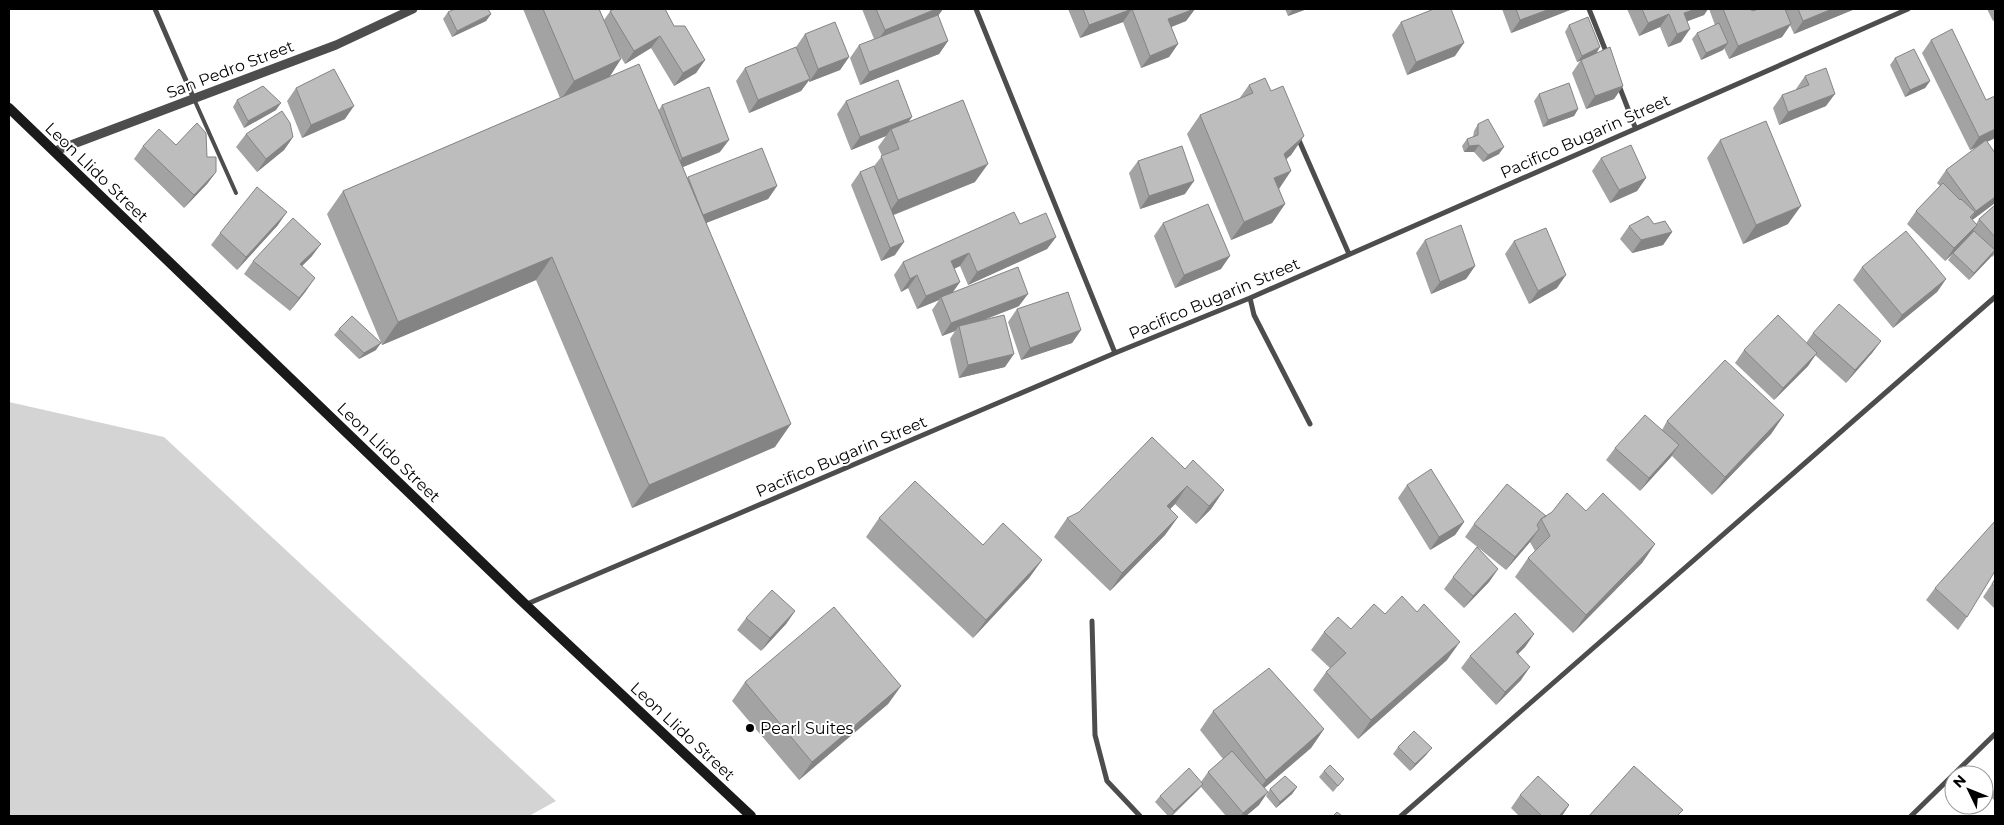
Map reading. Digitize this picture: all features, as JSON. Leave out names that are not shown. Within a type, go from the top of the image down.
[{"type":"main road","name":"Leon Llido Street","points":[[9,108],[526,605],[750,816]]},
{"type":"street","points":[[155,9],[194,99]]},
{"type":"street","name":"San Pedro Street","points":[[55,152],[336,45],[413,9]]},
{"type":"street","points":[[976,9],[1115,353]]},
{"type":"street","points":[[1589,9],[1610,63]]},
{"type":"street","name":"Pacifico Bugarin Street","points":[[526,605],[1115,353],[1250,298],[1908,9]]},
{"type":"street","points":[[1614,72],[1636,127]]},
{"type":"street","points":[[1294,129],[1349,254]]},
{"type":"street","points":[[1401,816],[1995,297]]},
{"type":"street","points":[[1250,298],[1254,315],[1310,424]]},
{"type":"street","points":[[1092,621],[1095,735],[1107,781],[1140,816]]},
{"type":"street","points":[[1911,816],[1995,734]]},
{"type":"lane","points":[[194,99],[236,193]]},
{"type":"shaded area","points":[[9,402],[164,437],[556,801],[529,816],[9,816]]},
{"type":"building","points":[[455,9],[488,9],[491,14],[457,31],[448,12]]},
{"type":"building","points":[[543,9],[599,9],[621,59],[574,81]]},
{"type":"building","points":[[614,9],[665,9],[674,26],[685,26],[705,60],[683,73],[660,36],[634,51],[610,11]]},
{"type":"building","points":[[876,9],[936,9],[885,30]]},
{"type":"building","points":[[1083,9],[1132,9],[1089,25]]},
{"type":"building","points":[[1132,9],[1194,9],[1168,19],[1178,44],[1150,56]]},
{"type":"building","points":[[1434,9],[1451,9],[1464,43],[1416,62],[1401,22]]},
{"type":"building","points":[[1516,9],[1550,9],[1520,20]]},
{"type":"building","points":[[1642,9],[1696,9],[1684,13],[1690,29],[1677,34],[1669,14],[1648,23]]},
{"type":"building","points":[[1723,9],[1751,9],[1752,11],[1759,9],[1785,9],[1791,24],[1738,46]]},
{"type":"building","points":[[1798,9],[1832,9],[1803,21]]},
{"type":"building","points":[[938,15],[948,41],[869,72],[859,45]]},
{"type":"building","points":[[1588,17],[1600,47],[1582,56],[1569,25]]},
{"type":"building","points":[[835,22],[849,57],[818,69],[805,34]]},
{"type":"building","points":[[1719,23],[1728,43],[1706,53],[1697,33]]},
{"type":"building","points":[[1952,29],[1986,100],[1995,96],[1995,129],[1979,137],[1931,40]]},
{"type":"building","points":[[796,47],[810,79],[758,100],[745,68]]},
{"type":"building","points":[[1610,47],[1623,86],[1595,96],[1581,60]]},
{"type":"building","points":[[1914,49],[1930,81],[1910,90],[1895,58]]},
{"type":"building","points":[[639,64],[791,424],[649,485],[552,257],[398,322],[343,191]]},
{"type":"building","points":[[1826,68],[1835,94],[1788,112],[1782,95],[1809,85],[1805,76]]},
{"type":"building","points":[[334,69],[354,106],[311,125],[296,88]]},
{"type":"building","points":[[1265,78],[1271,91],[1283,86],[1304,136],[1284,154],[1291,171],[1274,178],[1285,204],[1244,222],[1200,115],[1253,93],[1249,85]]},
{"type":"building","points":[[898,80],[912,117],[860,137],[846,101]]},
{"type":"building","points":[[1569,83],[1578,109],[1548,120],[1539,94]]},
{"type":"building","points":[[263,86],[281,103],[248,121],[237,100]]},
{"type":"building","points":[[709,87],[729,140],[682,158],[662,105]]},
{"type":"building","points":[[963,100],[988,164],[898,200],[881,156],[899,149],[891,129]]},
{"type":"building","points":[[282,111],[290,123],[293,137],[266,159],[246,134]]},
{"type":"building","points":[[1488,119],[1504,147],[1488,155],[1479,145],[1469,146],[1467,139],[1478,135],[1478,124]]},
{"type":"building","points":[[1766,121],[1801,206],[1756,225],[1720,140]]},
{"type":"building","points":[[197,123],[206,133],[207,157],[216,157],[216,172],[194,195],[143,146],[159,129],[176,145]]},
{"type":"building","points":[[1986,140],[1995,153],[1995,197],[1976,211],[1946,170]]},
{"type":"building","points":[[1631,145],[1646,178],[1619,190],[1601,158]]},
{"type":"building","points":[[1182,146],[1194,181],[1149,196],[1138,161]]},
{"type":"building","points":[[762,148],[777,186],[703,215],[688,177]]},
{"type":"building","points":[[874,166],[904,242],[890,248],[860,172]]},
{"type":"building","points":[[1943,183],[1975,212],[1970,217],[1977,225],[1954,248],[1916,211]]},
{"type":"building","points":[[257,187],[287,212],[246,257],[220,233]]},
{"type":"building","points":[[1208,204],[1230,256],[1184,275],[1163,223]]},
{"type":"building","points":[[1995,205],[1995,237],[1979,219]]},
{"type":"building","points":[[1014,212],[1020,224],[1046,213],[1056,237],[977,272],[969,253],[951,261],[960,282],[926,296],[917,275],[910,279],[903,262]]},
{"type":"building","points":[[1648,216],[1654,224],[1665,221],[1672,232],[1641,240],[1629,226]]},
{"type":"building","points":[[293,218],[321,244],[300,264],[315,278],[299,298],[253,261]]},
{"type":"building","points":[[1461,225],[1475,266],[1440,282],[1425,240]]},
{"type":"building","points":[[1546,228],[1566,275],[1538,291],[1514,241]]},
{"type":"building","points":[[1906,231],[1946,279],[1902,315],[1862,267]]},
{"type":"building","points":[[1974,231],[1995,250],[1974,273],[1953,253]]},
{"type":"building","points":[[1018,267],[1028,294],[951,323],[941,297]]},
{"type":"building","points":[[1068,292],[1081,330],[1030,348],[1017,309]]},
{"type":"building","points":[[1839,304],[1881,341],[1855,370],[1813,333]]},
{"type":"building","points":[[1004,315],[1014,354],[968,365],[959,326]]},
{"type":"building","points":[[1778,315],[1817,353],[1783,388],[1744,350]]},
{"type":"building","points":[[352,316],[381,343],[364,353],[339,329]]},
{"type":"building","points":[[1725,360],[1784,415],[1725,477],[1667,421]]},
{"type":"building","points":[[1645,415],[1679,445],[1649,478],[1615,448]]},
{"type":"building","points":[[1152,437],[1185,469],[1193,460],[1224,490],[1209,506],[1187,486],[1167,506],[1178,517],[1122,573],[1067,518],[1079,512]]},
{"type":"building","points":[[1431,469],[1464,522],[1439,537],[1407,485]]},
{"type":"building","points":[[915,481],[983,545],[1003,523],[1042,560],[986,620],[879,518]]},
{"type":"building","points":[[1507,484],[1546,516],[1537,525],[1539,529],[1515,557],[1474,524]]},
{"type":"building","points":[[1567,493],[1586,511],[1603,493],[1655,544],[1586,615],[1528,558],[1550,536],[1541,519],[1552,512]]},
{"type":"building","points":[[1995,521],[1995,571],[1967,617],[1935,588]]},
{"type":"building","points":[[1477,547],[1498,569],[1473,596],[1453,577]]},
{"type":"building","points":[[772,590],[795,611],[770,638],[746,618]]},
{"type":"building","points":[[1402,596],[1417,612],[1424,604],[1460,642],[1371,720],[1326,672],[1346,653],[1324,632],[1338,617],[1351,629],[1374,604],[1385,614]]},
{"type":"building","points":[[834,607],[901,686],[812,762],[745,682]]},
{"type":"building","points":[[1515,613],[1534,634],[1516,652],[1530,667],[1505,692],[1470,656]]},
{"type":"building","points":[[1269,668],[1324,729],[1266,780],[1213,711]]},
{"type":"building","points":[[1414,731],[1432,748],[1415,764],[1398,747]]},
{"type":"building","points":[[1232,751],[1268,792],[1243,813],[1208,772]]},
{"type":"building","points":[[1330,765],[1344,779],[1338,786],[1324,771]]},
{"type":"building","points":[[1634,766],[1683,810],[1677,816],[1589,816]]},
{"type":"building","points":[[1189,768],[1203,784],[1174,811],[1160,796]]},
{"type":"building","points":[[1285,776],[1297,787],[1280,802],[1270,789]]},
{"type":"building","points":[[1538,776],[1569,805],[1559,816],[1542,816],[1520,795]]},
{"type":"building","points":[[1337,812],[1342,816],[1333,816]]},
{"type":"place","name":"Pearl Suites","points":[[750,728]]}]
